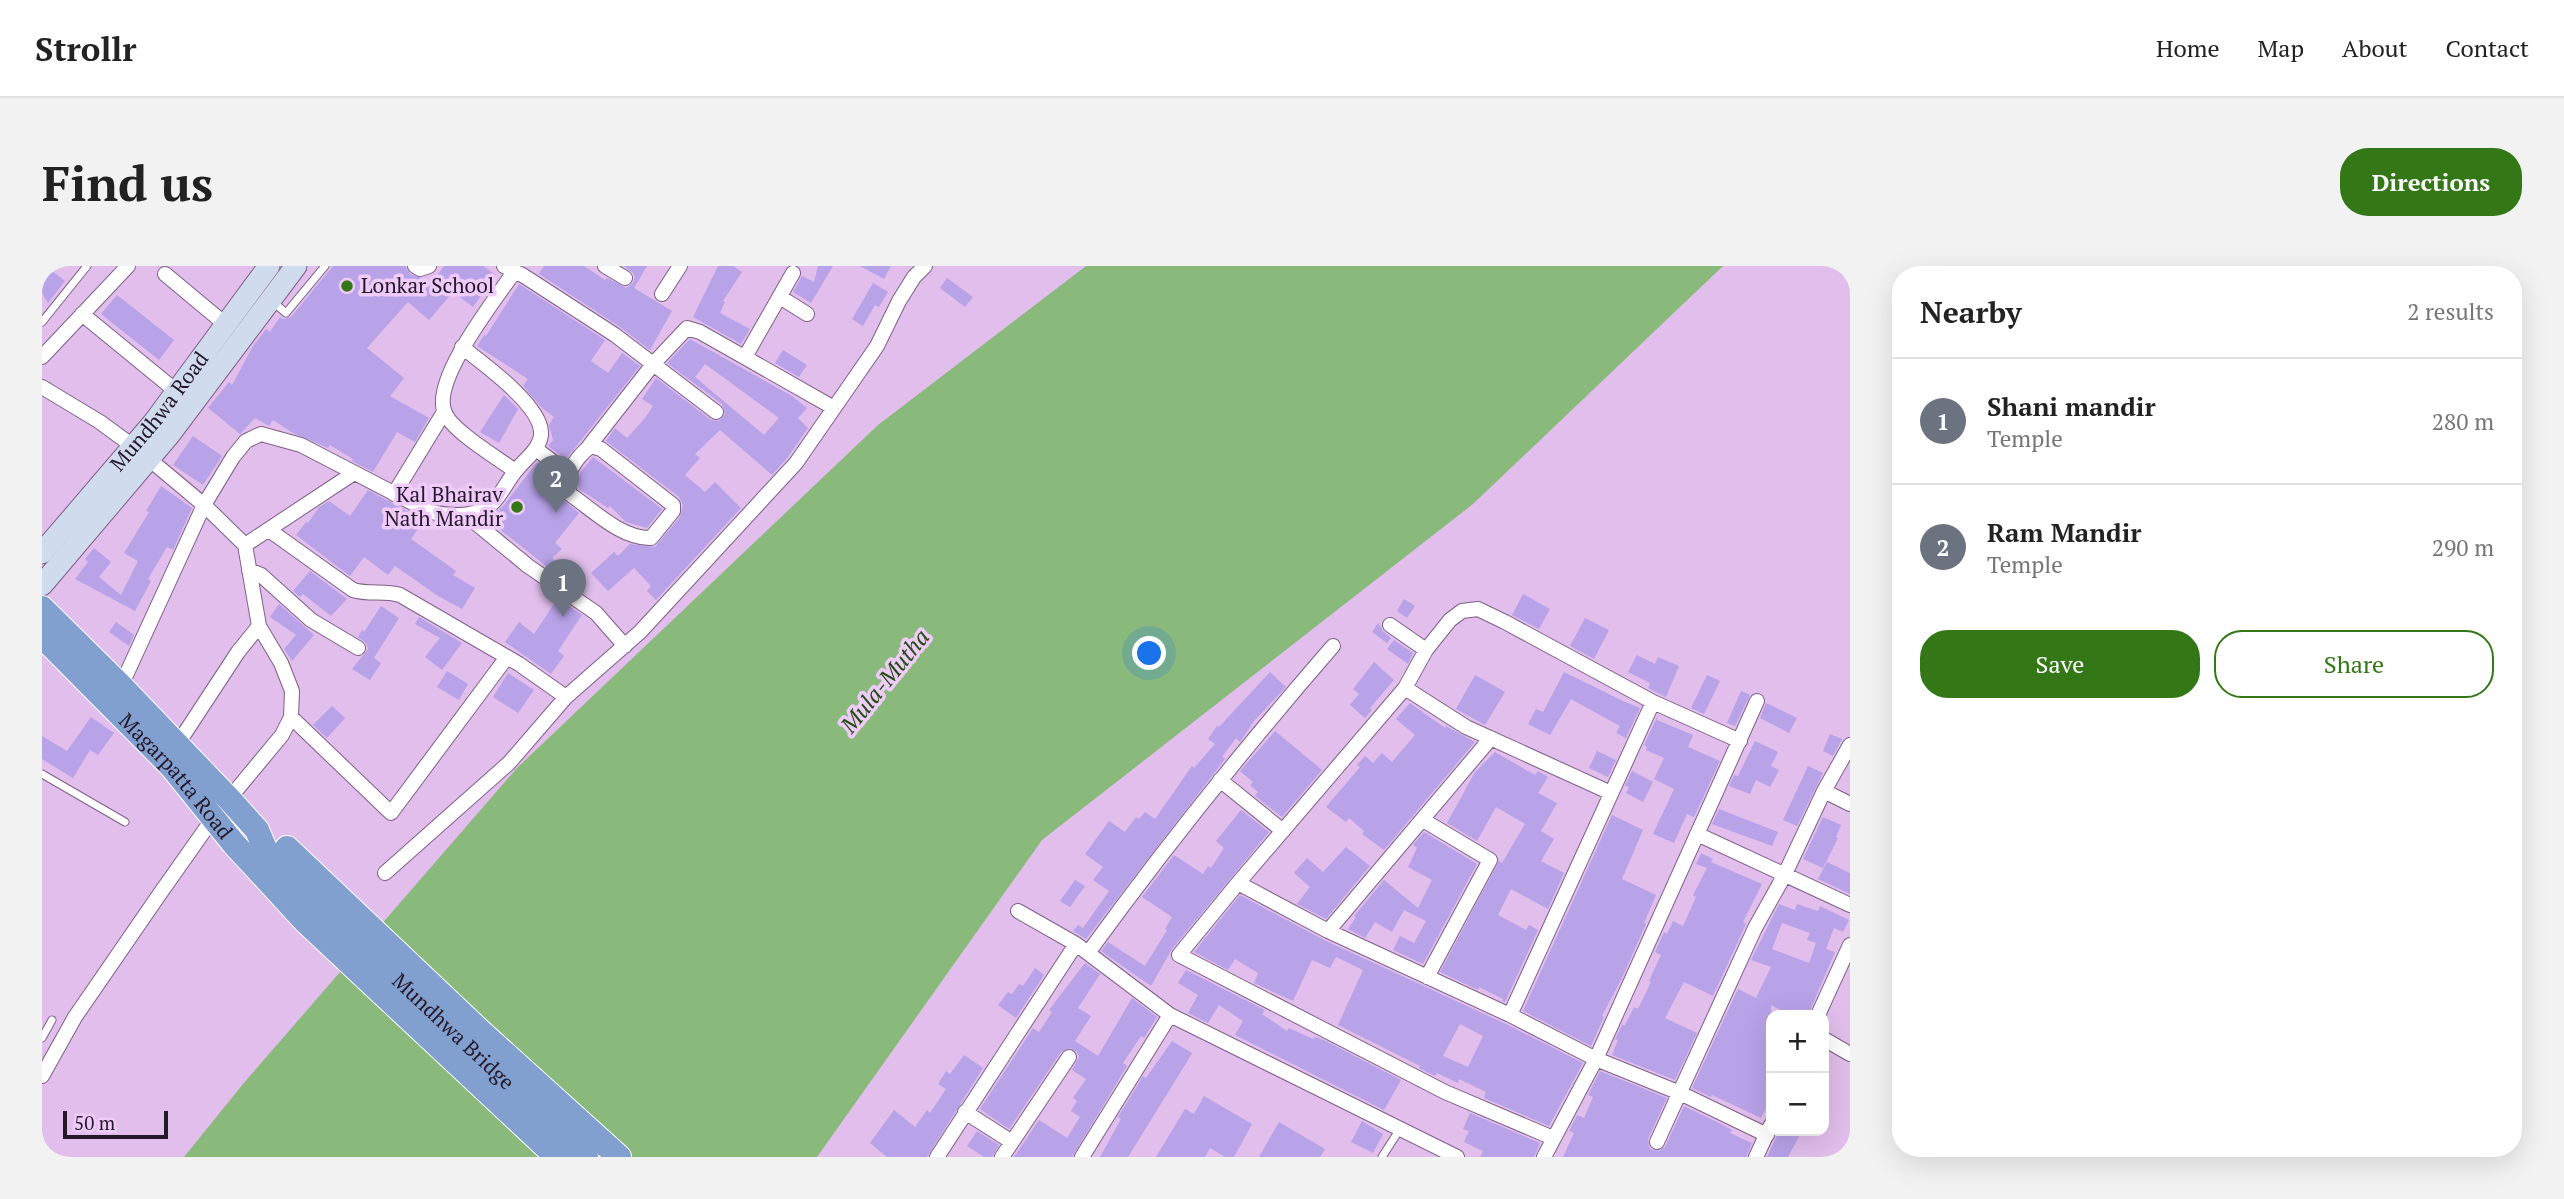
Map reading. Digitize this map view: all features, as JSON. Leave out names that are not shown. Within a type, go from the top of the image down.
[{"type":"highway","name":"Magarpatta Road","points":[[42,608],[177,745],[222,809],[234,844],[314,914]]},
{"type":"highway","name":"Magarpatta Road","points":[[42,636],[172,767],[222,809]]},
{"type":"highway","points":[[222,809],[257,830],[265,849],[314,914],[534,1157]]},
{"type":"highway","points":[[314,914],[557,1157]]},
{"type":"highway","points":[[314,914],[619,1157]]},
{"type":"highway","name":"Mundhwa Bridge","points":[[314,914],[586,1157]]},
{"type":"main road","name":"Mundhwa Road","points":[[141,453],[176,391],[269,266]]},
{"type":"main road","name":"Mundhwa Road","points":[[42,553],[141,453],[296,266]]},
{"type":"main road","points":[[42,585],[141,453]]},
{"type":"street","points":[[42,357],[128,266]]},
{"type":"street","points":[[415,266],[420,269],[429,266]]},
{"type":"street","points":[[605,266],[625,278]]},
{"type":"street","points":[[662,294],[680,266]]},
{"type":"street","points":[[385,873],[509,763],[566,697],[650,623],[796,463],[877,346],[904,293],[925,266]]},
{"type":"street","points":[[394,494],[443,412],[443,396],[462,347],[518,270],[615,335],[716,412]]},
{"type":"street","points":[[745,357],[793,273]]},
{"type":"street","points":[[165,274],[225,324]]},
{"type":"street","points":[[780,297],[807,314]]},
{"type":"street","points":[[82,314],[176,391]]},
{"type":"street","points":[[586,450],[591,446],[601,449],[668,498],[673,505],[673,511],[651,538],[639,538],[624,532],[571,495],[566,484],[569,474],[586,450],[654,363],[687,328],[695,329],[834,408]]},
{"type":"street","points":[[121,686],[204,505],[233,457],[246,442],[261,434],[301,444],[428,511],[445,516],[466,515],[484,510],[496,500],[515,471],[536,449],[542,433],[523,399],[462,347]]},
{"type":"street","points":[[42,387],[100,422],[141,453],[204,505],[245,545],[259,626],[281,663],[292,691],[291,717],[282,735],[222,809],[75,1017],[42,1076]]},
{"type":"street","points":[[443,412],[453,425],[515,471]]},
{"type":"street","points":[[536,449],[569,474]]},
{"type":"street","points":[[245,545],[354,473]]},
{"type":"street","points":[[466,515],[528,566],[596,613],[625,646]]},
{"type":"street","points":[[269,530],[353,590],[364,593],[388,591],[400,595],[507,657],[566,697]]},
{"type":"street","points":[[250,570],[261,575],[311,620],[358,648]]},
{"type":"street","points":[[1553,1138],[1445,1092],[1179,955],[1405,688],[1426,650],[1450,620],[1462,611],[1478,610],[1653,702],[1740,741]]},
{"type":"street","points":[[1390,625],[1426,650]]},
{"type":"street","points":[[177,745],[238,652],[259,626]]},
{"type":"street","points":[[1088,953],[1220,779],[1333,646]]},
{"type":"street","points":[[291,717],[391,813],[507,657]]},
{"type":"street","points":[[1405,688],[1466,727],[1611,793]]},
{"type":"street","points":[[1544,1157],[1596,1059],[1757,701]]},
{"type":"street","points":[[1510,1015],[1653,702]]},
{"type":"street","points":[[1328,931],[1491,738]]},
{"type":"street","points":[[1657,1142],[1755,928],[1850,745]]},
{"type":"street","points":[[1220,779],[1283,831]]},
{"type":"street","points":[[1824,791],[1850,804]]},
{"type":"street","points":[[1423,820],[1490,860],[1427,977]]},
{"type":"street","points":[[1697,834],[1850,905]]},
{"type":"street","points":[[1238,883],[1328,931],[1510,1015],[1596,1059],[1766,1129]]},
{"type":"street","points":[[1018,911],[1076,944],[1170,1015],[1457,1157]]},
{"type":"street","points":[[937,1157],[1076,944]]},
{"type":"street","points":[[1820,1010],[1850,945]]},
{"type":"street","points":[[1082,1157],[1170,1015]]},
{"type":"street","points":[[1829,1042],[1850,1054]]},
{"type":"street","points":[[1002,1157],[1069,1057]]},
{"type":"street","points":[[965,1112],[1012,1142]]},
{"type":"street","points":[[1756,1157],[1766,1136]]},
{"type":"lane","points":[[42,322],[87,266]]},
{"type":"lane","points":[[269,300],[286,313],[325,266]]},
{"type":"lane","points":[[42,788],[45,776],[125,822]]},
{"type":"lane","points":[[42,1038],[52,1020]]},
{"type":"lane","points":[[1382,1157],[1400,1128]]},
{"type":"water","name":"Mula-Mutha","points":[[1086,266],[1723,266],[1473,504],[1042,840],[817,1157],[184,1157],[243,1084],[517,768],[878,425]]},
{"type":"building","points":[[333,266],[405,266],[410,274],[421,278],[430,286],[444,266],[483,266],[496,275],[473,307],[453,292],[429,320],[408,302],[367,348],[404,378],[390,396],[429,418],[415,442],[397,432],[373,472],[330,445],[328,448],[293,433],[273,420],[269,426],[255,418],[240,434],[208,408],[229,382],[232,385],[253,346],[266,329],[270,332],[280,317],[291,317]]},
{"type":"building","points":[[544,266],[584,266],[605,280],[607,278],[626,288],[633,283],[635,277],[624,266],[647,266],[634,288],[672,311],[650,350],[539,274]]},
{"type":"building","points":[[718,266],[733,266],[742,272],[723,301],[725,302],[720,313],[750,329],[741,344],[693,317]]},
{"type":"building","points":[[818,266],[833,266],[811,303],[793,292],[802,276],[814,282]]},
{"type":"building","points":[[860,266],[891,266],[884,279]]},
{"type":"building","points":[[52,271],[65,281],[48,303],[42,293],[42,283]]},
{"type":"building","points":[[947,278],[973,297],[965,307],[940,288]]},
{"type":"building","points":[[873,283],[888,292],[879,307],[875,305],[863,326],[852,319]]},
{"type":"building","points":[[519,284],[605,340],[591,361],[608,373],[622,353],[640,366],[566,459],[548,446],[553,440],[549,425],[554,417],[542,408],[523,386],[528,379],[477,346]]},
{"type":"building","points":[[117,295],[174,340],[159,360],[101,314]]},
{"type":"building","points":[[690,339],[792,396],[807,408],[798,418],[808,428],[772,475],[720,430],[695,454],[700,458],[685,475],[705,492],[715,482],[741,508],[656,600],[647,591],[651,586],[634,568],[608,591],[591,573],[614,552],[618,556],[630,544],[655,547],[680,517],[683,505],[679,497],[606,441],[615,428],[627,438],[645,418],[653,406],[642,399],[656,378],[711,420],[719,421],[725,414],[722,404],[667,363]],"holes":[[[705,364],[779,418],[764,435],[695,377]]]},
{"type":"building","points":[[783,350],[807,365],[799,377],[775,363]]},
{"type":"building","points":[[504,395],[518,409],[499,443],[480,432]]},
{"type":"building","points":[[193,436],[222,456],[203,485],[173,465]]},
{"type":"building","points":[[593,457],[662,509],[647,528],[626,522],[610,506],[608,508],[579,489],[577,482],[580,473]]},
{"type":"building","points":[[537,462],[558,478],[562,499],[579,513],[555,543],[562,549],[552,558],[557,563],[551,570],[488,520],[504,505]]},
{"type":"building","points":[[161,486],[192,508],[173,550],[167,547],[148,579],[151,581],[135,611],[75,579],[88,562],[85,559],[94,548],[111,562],[99,577],[121,595],[138,561],[124,553]]},
{"type":"building","points":[[368,490],[424,520],[411,539],[456,571],[453,575],[475,588],[462,609],[395,566],[388,575],[364,557],[350,576],[296,535],[319,507],[329,501],[350,516]]},
{"type":"building","points":[[310,571],[347,599],[331,616],[303,594],[300,597],[293,591]]},
{"type":"building","points":[[1523,594],[1550,609],[1539,629],[1512,615]]},
{"type":"building","points":[[558,598],[582,615],[558,651],[564,656],[551,674],[505,642],[519,622],[534,634]]},
{"type":"building","points":[[1404,599],[1415,606],[1407,618],[1397,611]]},
{"type":"building","points":[[279,604],[314,635],[292,661],[284,649],[296,635],[270,617]]},
{"type":"building","points":[[381,606],[399,618],[374,658],[381,663],[370,680],[352,669],[368,649],[366,643],[358,637]]},
{"type":"building","points":[[419,617],[462,643],[442,670],[425,657],[440,638],[415,624]]},
{"type":"building","points":[[1585,618],[1609,630],[1594,659],[1570,646]]},
{"type":"building","points":[[116,622],[134,635],[129,646],[109,632]]},
{"type":"building","points":[[1378,623],[1391,638],[1387,643],[1372,632]]},
{"type":"building","points":[[1394,640],[1413,653],[1408,664],[1387,649]]},
{"type":"building","points":[[1637,655],[1655,664],[1658,657],[1679,666],[1666,697],[1648,688],[1650,683],[1628,672]]},
{"type":"building","points":[[1374,662],[1394,680],[1365,718],[1350,705],[1359,694],[1353,689]]},
{"type":"building","points":[[447,671],[468,684],[459,700],[437,687]]},
{"type":"building","points":[[1270,672],[1286,687],[1254,721],[1240,742],[1236,738],[1222,757],[1225,759],[1086,939],[1073,931],[1078,925],[1083,928],[1109,891],[1093,880],[1103,867],[1085,854],[1109,821],[1125,832],[1136,817],[1139,819],[1145,812],[1155,819],[1192,766],[1194,768],[1215,744],[1208,739],[1217,726],[1219,727]]},
{"type":"building","points":[[1564,672],[1623,701],[1640,708],[1641,706],[1626,738],[1616,733],[1620,726],[1571,699],[1550,735],[1528,724],[1536,709],[1543,712]]},
{"type":"building","points":[[508,673],[534,690],[518,713],[493,697]]},
{"type":"building","points":[[1475,675],[1505,692],[1485,725],[1456,709]]},
{"type":"building","points":[[1707,675],[1720,681],[1704,714],[1691,708]]},
{"type":"building","points":[[1741,691],[1750,695],[1735,726],[1727,723]]},
{"type":"building","points":[[1410,703],[1445,728],[1446,726],[1475,742],[1384,850],[1362,834],[1364,831],[1349,818],[1346,822],[1326,807],[1360,767],[1357,765],[1365,756],[1373,763],[1382,753],[1392,762],[1415,735],[1396,719]]},
{"type":"building","points":[[1766,703],[1797,718],[1789,733],[1760,718]]},
{"type":"building","points":[[332,706],[345,718],[327,738],[313,725]]},
{"type":"building","points":[[1658,715],[1657,720],[1693,735],[1688,747],[1720,761],[1694,817],[1687,814],[1674,843],[1653,834],[1674,789],[1654,779],[1664,758],[1646,750],[1644,745]]},
{"type":"building","points":[[91,717],[114,733],[98,755],[90,750],[73,778],[42,759],[42,736],[67,751]]},
{"type":"building","points":[[1275,731],[1322,770],[1282,817],[1255,796],[1258,792],[1250,785],[1253,782],[1240,771]]},
{"type":"building","points":[[1830,734],[1842,739],[1833,756],[1823,751]]},
{"type":"building","points":[[1755,741],[1778,752],[1771,766],[1779,770],[1770,787],[1756,780],[1750,794],[1729,786],[1734,775],[1738,776]]},
{"type":"building","points":[[1597,751],[1616,760],[1608,777],[1589,768]]},
{"type":"building","points":[[1495,752],[1535,775],[1538,771],[1548,777],[1538,793],[1557,803],[1541,831],[1554,839],[1541,861],[1564,873],[1548,909],[1511,889],[1498,915],[1526,930],[1529,925],[1538,930],[1505,1002],[1479,987],[1478,990],[1440,972],[1499,861],[1502,863],[1525,824],[1496,807],[1477,841],[1447,823],[1475,772]]},
{"type":"building","points":[[1808,766],[1823,773],[1797,826],[1783,820]]},
{"type":"building","points":[[1632,771],[1653,782],[1643,802],[1626,793],[1629,787],[1625,786]]},
{"type":"building","points":[[1719,809],[1778,832],[1772,846],[1712,824]]},
{"type":"building","points":[[1241,810],[1269,832],[1172,949],[1151,986],[1101,951],[1108,942],[1145,966],[1172,917],[1142,897],[1174,855],[1203,874],[1208,866],[1211,868],[1224,848],[1216,841]]},
{"type":"building","points":[[1612,815],[1643,830],[1622,879],[1656,895],[1644,923],[1646,924],[1602,1016],[1604,1017],[1591,1046],[1523,1011]]},
{"type":"building","points":[[1823,817],[1841,825],[1836,837],[1838,838],[1823,868],[1803,859]]},
{"type":"building","points":[[1424,832],[1477,864],[1423,964],[1393,950],[1400,936],[1414,943],[1426,921],[1404,910],[1392,932],[1375,922],[1365,938],[1348,929],[1356,917],[1354,916],[1384,880],[1418,908],[1432,880],[1408,867],[1417,848],[1413,845]]},
{"type":"building","points":[[1346,847],[1370,866],[1326,919],[1297,904],[1310,887],[1294,873],[1307,858],[1323,872]]},
{"type":"building","points":[[1701,853],[1713,859],[1711,862],[1762,884],[1743,922],[1746,924],[1713,996],[1684,982],[1665,1018],[1697,1033],[1675,1080],[1612,1055],[1618,1040],[1615,1039],[1622,1025],[1625,1025],[1634,1007],[1638,1009],[1651,982],[1649,981],[1661,955],[1655,952],[1664,932],[1667,934],[1673,921],[1683,926],[1696,897],[1693,895],[1707,868],[1696,864]]},
{"type":"building","points":[[1827,862],[1850,873],[1850,894],[1818,879]]},
{"type":"building","points":[[1075,880],[1085,886],[1070,907],[1060,901]]},
{"type":"building","points":[[1240,895],[1324,940],[1506,1024],[1583,1063],[1549,1126],[1484,1098],[1486,1092],[1459,1079],[1458,1083],[1437,1073],[1435,1076],[1338,1025],[1363,970],[1336,957],[1330,968],[1312,960],[1293,1001],[1254,983],[1258,973],[1235,959],[1228,970],[1194,952]],"holes":[[[1460,1024],[1483,1036],[1468,1067],[1443,1056]]]},
{"type":"building","points":[[1779,904],[1795,910],[1797,904],[1818,911],[1820,906],[1849,920],[1843,932],[1834,928],[1826,949],[1835,952],[1810,1010],[1780,1010],[1771,1005],[1771,1010],[1766,1010],[1766,1108],[1761,1118],[1692,1088],[1738,989],[1756,998],[1771,967],[1751,960]],"holes":[[[1782,923],[1810,933],[1807,940],[1816,943],[1809,963],[1772,949]]]},
{"type":"building","points":[[1085,963],[1100,974],[1078,1008],[1091,1016],[1075,1041],[1098,1056],[1132,998],[1157,1017],[1123,1063],[1127,1066],[1072,1157],[1014,1157],[1039,1120],[1067,1138],[1080,1117],[1071,1111],[1077,1101],[1073,1098],[1086,1079],[1072,1070],[1079,1057],[1077,1052],[1070,1048],[1061,1052],[1009,1129],[980,1109],[1033,1028],[1039,1032],[1052,1012],[1049,1010]]},
{"type":"building","points":[[1035,968],[1044,975],[1016,1018],[998,1005],[1008,992],[1012,994],[1019,984],[1023,986]]},
{"type":"building","points":[[1186,970],[1265,1010],[1262,1014],[1287,1031],[1289,1028],[1313,1039],[1315,1037],[1324,1040],[1401,1080],[1384,1110],[1235,1035],[1243,1021],[1219,1005],[1208,1023],[1188,1013],[1198,995],[1178,983]]},
{"type":"building","points":[[1172,1041],[1192,1053],[1128,1157],[1100,1157],[1121,1119],[1118,1117],[1143,1076],[1146,1078]]},
{"type":"building","points":[[964,1055],[983,1068],[927,1157],[887,1157],[870,1143],[894,1110],[915,1127],[927,1110],[930,1113],[946,1089],[938,1084],[946,1071],[950,1074]]},
{"type":"building","points":[[1600,1071],[1667,1098],[1648,1139],[1652,1150],[1659,1151],[1665,1147],[1684,1106],[1752,1143],[1746,1157],[1563,1157],[1574,1133],[1569,1131],[1577,1115],[1584,1118],[1593,1097],[1588,1095]]},
{"type":"building","points":[[1204,1096],[1252,1124],[1234,1157],[1225,1157],[1210,1148],[1205,1157],[1156,1157],[1185,1109],[1194,1114]]},
{"type":"building","points":[[1470,1113],[1540,1143],[1534,1157],[1480,1157],[1483,1151],[1464,1142],[1469,1131],[1463,1129]]},
{"type":"building","points":[[1362,1121],[1383,1134],[1373,1153],[1351,1142]]},
{"type":"building","points":[[1279,1122],[1325,1149],[1320,1157],[1259,1157]]},
{"type":"building","points":[[977,1131],[999,1145],[992,1157],[984,1157],[967,1146]]},
{"type":"building","points":[[1777,1136],[1799,1136],[1788,1157],[1767,1157]]},
{"type":"place","name":"Lonkar School","points":[[347,286]]},
{"type":"place","name":"Kal Bhairav Nath Mandir","points":[[517,507]]},
{"type":"place","name":"Ram Mandir","points":[[556,513]]},
{"type":"place","name":"Shani mandir","points":[[563,617]]}]
